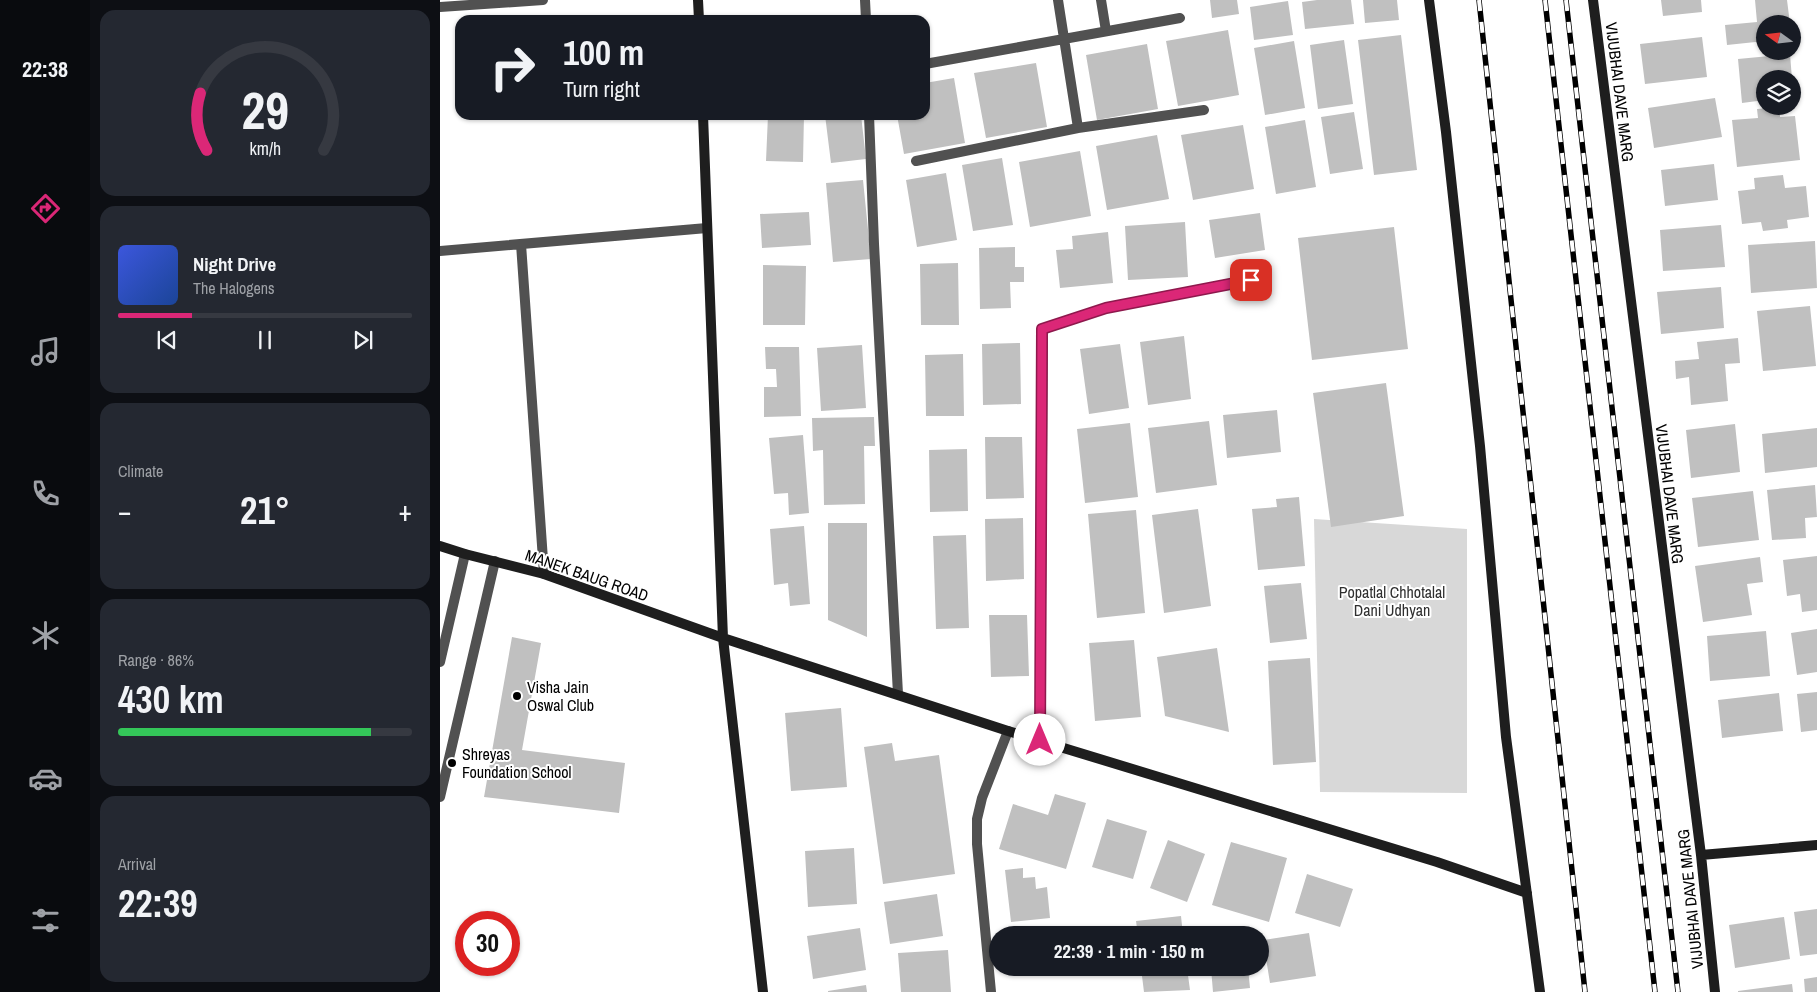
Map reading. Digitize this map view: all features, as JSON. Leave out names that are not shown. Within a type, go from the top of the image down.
[{"type":"street","points":[[440,7],[543,0]]},
{"type":"street","points":[[698,0],[699,15]]},
{"type":"street","points":[[865,0],[866,15]]},
{"type":"street","points":[[1058,0],[1078,128]]},
{"type":"street","points":[[1101,0],[1106,32]]},
{"type":"street","points":[[1429,0],[1446,132],[1479,436],[1506,737],[1540,992]]},
{"type":"street","name":"VIJUBHAI DAVE MARG","points":[[1593,0],[1701,855],[1715,992]]},
{"type":"street","points":[[930,63],[1180,18]]},
{"type":"street","points":[[916,161],[1078,128],[1204,110]]},
{"type":"street","points":[[703,120],[723,638],[763,992]]},
{"type":"street","points":[[869,120],[898,694]]},
{"type":"street","points":[[440,251],[707,228]]},
{"type":"street","points":[[521,244],[544,574]]},
{"type":"street","points":[[1040,740],[1042,329],[1106,308],[1251,280]]},
{"type":"street","name":"MANEK BAUG ROAD","points":[[440,546],[544,574],[723,638],[1008,730],[1437,862],[1527,893]]},
{"type":"street","points":[[440,662],[465,554]]},
{"type":"street","points":[[440,797],[495,562]]},
{"type":"street","points":[[991,992],[977,844],[977,819],[982,798],[1008,730]]},
{"type":"street","points":[[1701,855],[1817,845]]},
{"type":"green space","name":"Popatlal Chhotalal Dani Udhyan","points":[[1314,519],[1467,529],[1467,793],[1320,792]]},
{"type":"building","points":[[1210,0],[1237,0],[1239,14],[1212,18]]},
{"type":"building","points":[[1351,0],[1354,24],[1305,29],[1302,2]]},
{"type":"building","points":[[1363,0],[1397,0],[1399,20],[1365,23]]},
{"type":"building","points":[[1661,0],[1701,0],[1702,12],[1663,16]]},
{"type":"building","points":[[1755,0],[1787,0],[1789,15],[1756,15]]},
{"type":"building","points":[[1288,1],[1293,35],[1254,40],[1250,7]]},
{"type":"building","points":[[1756,22],[1756,42],[1727,45],[1725,25]]},
{"type":"building","points":[[1228,30],[1239,95],[1178,106],[1166,41]]},
{"type":"building","points":[[1401,35],[1417,170],[1374,175],[1358,40]]},
{"type":"building","points":[[1702,37],[1707,77],[1645,84],[1640,44]]},
{"type":"building","points":[[1344,40],[1353,104],[1318,109],[1310,45]]},
{"type":"building","points":[[1294,41],[1305,108],[1265,115],[1254,48]]},
{"type":"building","points":[[1147,44],[1158,109],[1097,120],[1086,55]]},
{"type":"building","points":[[1756,57],[1756,60],[1790,60],[1791,70],[1756,70],[1756,101],[1742,103],[1738,59]]},
{"type":"building","points":[[1036,63],[1047,127],[986,138],[974,73]]},
{"type":"building","points":[[954,78],[965,143],[904,154],[898,120],[930,120],[930,82]]},
{"type":"building","points":[[1715,98],[1722,137],[1654,148],[1648,108]]},
{"type":"building","points":[[1354,112],[1363,169],[1330,174],[1321,117]]},
{"type":"building","points":[[1758,115],[1795,116],[1800,160],[1737,167],[1732,120],[1758,118]]},
{"type":"building","points":[[768,120],[804,120],[803,162],[766,161]]},
{"type":"building","points":[[826,120],[862,120],[866,159],[831,163]]},
{"type":"building","points":[[1305,120],[1316,187],[1276,194],[1265,127]]},
{"type":"building","points":[[1243,125],[1254,189],[1193,200],[1181,135]]},
{"type":"building","points":[[1157,135],[1169,199],[1107,210],[1096,146]]},
{"type":"building","points":[[1080,151],[1091,216],[1030,227],[1019,162]]},
{"type":"building","points":[[1002,158],[1013,225],[973,231],[962,165]]},
{"type":"building","points":[[1714,164],[1718,200],[1665,206],[1661,170]]},
{"type":"building","points":[[946,173],[957,240],[917,247],[906,180]]},
{"type":"building","points":[[1783,175],[1785,188],[1806,186],[1809,217],[1787,220],[1788,228],[1763,231],[1761,222],[1742,224],[1738,191],[1755,189],[1754,178]]},
{"type":"building","points":[[863,180],[871,259],[833,262],[826,183]]},
{"type":"building","points":[[809,212],[811,245],[762,248],[760,214]]},
{"type":"building","points":[[1260,213],[1265,250],[1215,258],[1209,220]]},
{"type":"building","points":[[1185,222],[1188,277],[1128,280],[1125,226]]},
{"type":"building","points":[[1721,225],[1725,267],[1663,271],[1660,230]]},
{"type":"building","points":[[1394,227],[1408,349],[1312,360],[1298,238]]},
{"type":"building","points":[[1108,232],[1113,283],[1060,288],[1056,250],[1073,249],[1072,236]]},
{"type":"building","points":[[1815,241],[1817,288],[1751,293],[1748,245]]},
{"type":"building","points":[[1015,247],[1015,267],[1024,267],[1024,282],[1010,282],[1011,308],[980,309],[979,248]]},
{"type":"building","points":[[958,263],[959,325],[921,325],[920,264]]},
{"type":"building","points":[[763,265],[806,266],[805,325],[763,325]]},
{"type":"building","points":[[1721,287],[1724,328],[1661,334],[1657,292]]},
{"type":"building","points":[[1810,306],[1816,366],[1763,371],[1757,311]]},
{"type":"building","points":[[1184,336],[1191,399],[1148,405],[1140,342]]},
{"type":"building","points":[[1738,338],[1740,363],[1725,364],[1728,401],[1691,405],[1689,377],[1676,379],[1675,361],[1699,359],[1697,342]]},
{"type":"building","points":[[1020,343],[1021,404],[983,405],[982,344]]},
{"type":"building","points":[[1120,344],[1129,408],[1089,414],[1080,349]]},
{"type":"building","points":[[862,345],[866,408],[821,411],[817,348]]},
{"type":"building","points":[[765,347],[799,347],[801,416],[764,417],[764,387],[777,387],[776,369],[766,369]]},
{"type":"building","points":[[963,354],[964,416],[926,416],[925,355]]},
{"type":"building","points":[[1386,383],[1404,516],[1331,527],[1313,393]]},
{"type":"building","points":[[1277,410],[1281,452],[1227,458],[1223,415]]},
{"type":"building","points":[[874,417],[875,446],[864,446],[865,504],[824,505],[823,450],[813,451],[812,418]]},
{"type":"building","points":[[1209,421],[1217,485],[1156,493],[1148,428]]},
{"type":"building","points":[[1130,423],[1138,497],[1085,503],[1077,429]]},
{"type":"building","points":[[1735,424],[1740,472],[1691,478],[1686,430]]},
{"type":"building","points":[[1817,428],[1817,467],[1765,473],[1762,434]]},
{"type":"building","points":[[803,435],[809,513],[789,515],[788,493],[774,494],[769,438]]},
{"type":"building","points":[[985,437],[1022,437],[1024,498],[986,499]]},
{"type":"building","points":[[967,449],[968,511],[930,512],[929,450]]},
{"type":"building","points":[[1815,485],[1817,517],[1805,518],[1806,538],[1772,540],[1767,490]]},
{"type":"building","points":[[1753,491],[1759,540],[1698,547],[1692,498]]},
{"type":"building","points":[[1299,497],[1305,566],[1258,570],[1252,509],[1277,507],[1276,499]]},
{"type":"building","points":[[1198,509],[1211,606],[1164,613],[1152,515]]},
{"type":"building","points":[[1136,510],[1145,613],[1097,618],[1088,514]]},
{"type":"building","points":[[1023,518],[1024,579],[986,581],[985,519]]},
{"type":"building","points":[[828,523],[867,523],[867,637],[828,620]]},
{"type":"building","points":[[804,526],[810,604],[790,606],[788,583],[774,585],[770,529]]},
{"type":"building","points":[[966,535],[969,628],[936,629],[933,536]]},
{"type":"building","points":[[1817,556],[1817,610],[1802,612],[1800,594],[1787,596],[1783,560]]},
{"type":"building","points":[[1760,557],[1763,582],[1747,584],[1752,615],[1703,622],[1695,566]]},
{"type":"building","points":[[1301,583],[1307,639],[1270,643],[1264,586]]},
{"type":"building","points":[[989,615],[1027,615],[1029,676],[991,677]]},
{"type":"building","points":[[1817,629],[1817,672],[1797,675],[1791,633]]},
{"type":"building","points":[[1766,631],[1770,676],[1710,681],[1707,636]]},
{"type":"building","name":"Visha Jain Oswal Club","points":[[512,637],[541,643],[522,750],[625,763],[619,813],[484,797]]},
{"type":"building","points":[[1134,640],[1141,717],[1095,721],[1089,643]]},
{"type":"building","points":[[1217,648],[1229,732],[1165,716],[1157,657]]},
{"type":"building","points":[[1310,658],[1316,762],[1273,765],[1268,661]]},
{"type":"building","points":[[1817,692],[1817,730],[1801,732],[1797,694]]},
{"type":"building","points":[[1779,693],[1783,731],[1722,738],[1718,700]]},
{"type":"building","points":[[841,708],[847,787],[791,791],[785,713]]},
{"type":"building","points":[[892,743],[895,761],[939,755],[955,874],[883,884],[864,747]]},
{"type":"building","points":[[1055,794],[1086,803],[1066,869],[999,849],[1013,804],[1048,815]]},
{"type":"building","points":[[1107,819],[1147,831],[1133,879],[1092,867]]},
{"type":"building","points":[[1168,840],[1205,854],[1187,902],[1150,888]]},
{"type":"building","points":[[1231,842],[1287,858],[1269,922],[1212,905]]},
{"type":"building","points":[[854,848],[857,904],[808,907],[805,851]]},
{"type":"building","points":[[1023,868],[1023,878],[1035,877],[1036,889],[1047,887],[1050,918],[1011,922],[1005,870]]},
{"type":"building","points":[[1307,874],[1353,889],[1340,927],[1295,913]]},
{"type":"building","points":[[937,894],[943,936],[890,944],[884,902]]},
{"type":"building","points":[[1817,909],[1817,954],[1800,956],[1794,912]]},
{"type":"building","points":[[1181,916],[1182,926],[1137,926],[1136,921]]},
{"type":"building","points":[[1784,917],[1790,959],[1735,968],[1729,925]]},
{"type":"building","points":[[860,928],[866,970],[813,979],[807,936]]},
{"type":"building","points":[[1309,933],[1316,976],[1270,983],[1269,939]]},
{"type":"building","points":[[948,950],[951,992],[901,992],[898,953]]},
{"type":"building","points":[[1142,976],[1188,976],[1190,990],[1144,992]]},
{"type":"building","points":[[1212,976],[1249,976],[1250,988],[1213,992]]},
{"type":"building","points":[[1817,977],[1817,992],[1805,992],[1804,979]]},
{"type":"building","points":[[1792,984],[1793,992],[1738,992],[1738,991]]},
{"type":"building","points":[[866,985],[867,992],[828,992],[828,991]]},
{"type":"railway","points":[[1479,0],[1585,992]]},
{"type":"railway","points":[[1545,0],[1655,992]]},
{"type":"railway","points":[[1566,0],[1678,992]]},
{"type":"place","name":"Visha Jain Oswal Club","points":[[517,696]]},
{"type":"place","name":"Shreyas Foundation School","points":[[452,763]]},
{"type":"route","points":[[1040,740],[1042,329],[1106,308],[1251,280]]}]
